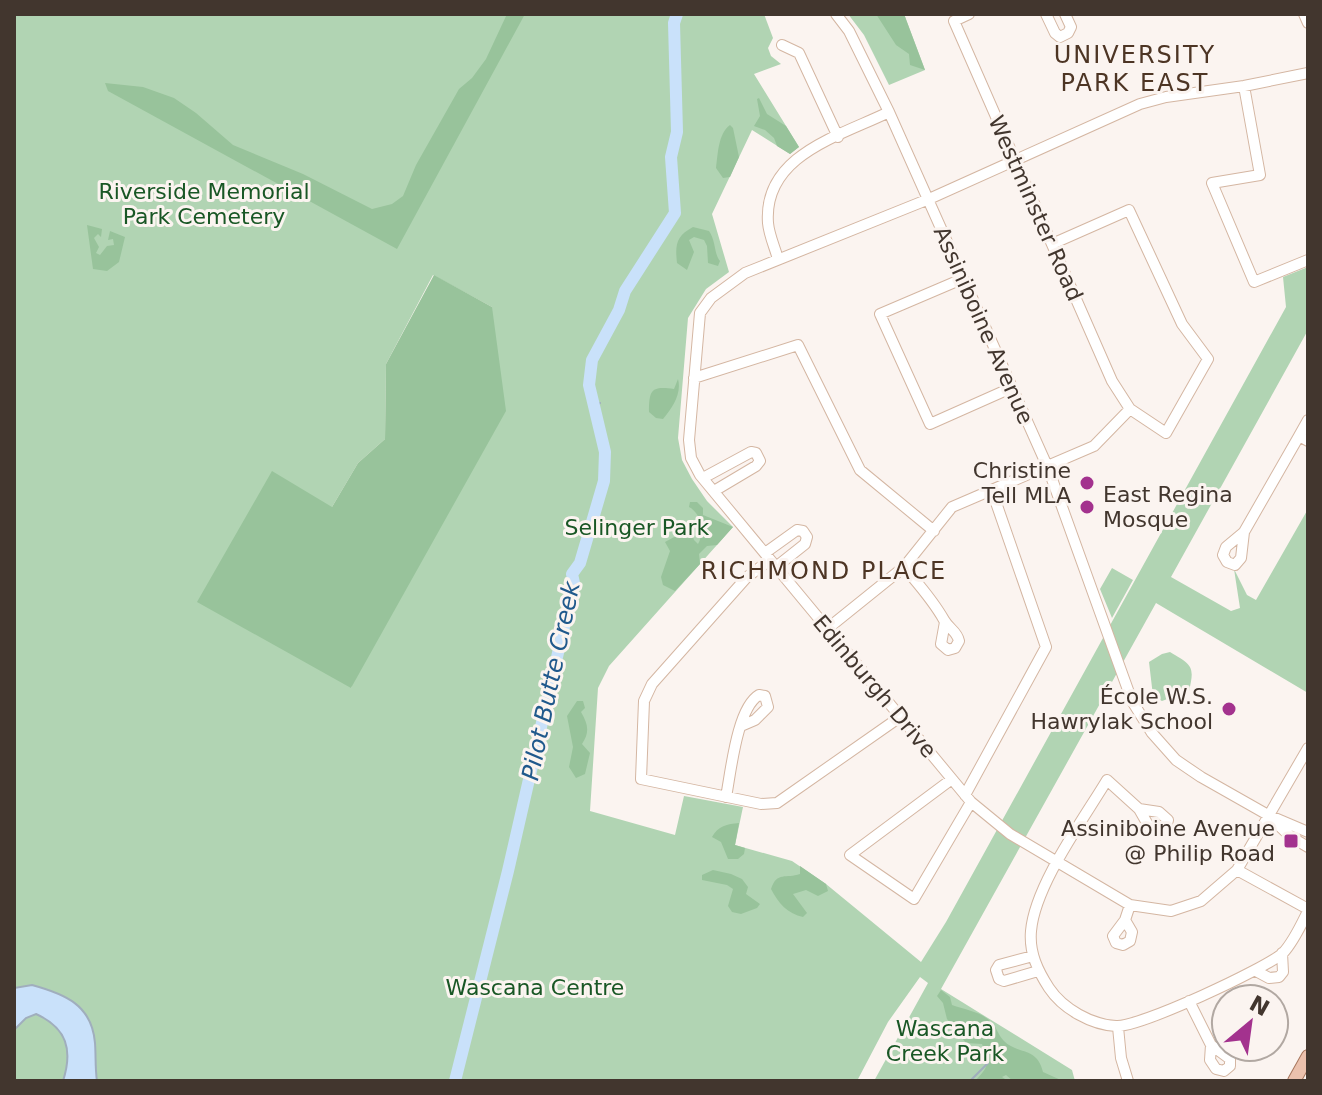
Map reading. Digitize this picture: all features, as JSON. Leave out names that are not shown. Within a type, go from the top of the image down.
[{"type":"main road","points":[[1294,1081],[1308,1056]]},
{"type":"street","name":"Assiniboine Avenue","points":[[836,14],[849,31],[889,112],[1048,468],[1132,701],[1152,733],[1176,760],[1268,815],[1308,832]]},
{"type":"street","name":"Westminster Road","points":[[969,14],[954,21],[1112,381],[1130,409]]},
{"type":"street","points":[[1046,14],[1060,37],[1068,33],[1071,27],[1065,14]]},
{"type":"street","points":[[1304,14],[1308,23]]},
{"type":"street","points":[[782,45],[799,53],[838,137]]},
{"type":"street","name":"Edinburgh Drive","points":[[1308,73],[1140,104],[929,199],[745,273],[711,298],[700,313],[689,440],[691,458],[703,478],[968,798],[1010,834],[1130,905],[1171,911],[1201,901],[1237,870],[1268,815],[1303,767],[1308,748]]},
{"type":"street","points":[[1244,86],[1260,175],[1212,183],[1254,282],[1308,260]]},
{"type":"street","points":[[778,259],[768,225],[768,205],[783,171],[796,158],[889,112]]},
{"type":"street","points":[[827,629],[904,567],[952,507],[1094,446],[1130,409],[1166,433],[1208,359],[1182,324],[1129,210],[1052,244]]},
{"type":"street","points":[[962,279],[880,314],[930,424],[1011,388]]},
{"type":"street","points":[[694,378],[798,345],[860,470],[934,531]]},
{"type":"street","points":[[1244,532],[1304,438],[1308,420]]},
{"type":"street","points":[[703,478],[751,452],[756,453],[760,461],[756,466],[714,491]]},
{"type":"street","points":[[952,779],[850,855],[914,899],[1046,647],[992,491]]},
{"type":"street","points":[[771,560],[747,577],[652,684],[644,701],[641,779],[761,804],[777,803],[900,717]]},
{"type":"street","points":[[904,567],[940,609],[945,622]]},
{"type":"street","points":[[726,797],[741,726]]},
{"type":"street","points":[[1139,809],[1107,780],[1043,889],[1031,931],[1038,971],[1053,994],[1081,1017],[1118,1027],[1189,1001],[1256,971],[1282,953],[1308,910],[1237,870]]},
{"type":"street","name":"Assiniboine Avenue","points":[[1268,815],[1291,837],[1308,847]]},
{"type":"street","points":[[1125,920],[1130,905]]},
{"type":"street","points":[[1256,971],[1269,978],[1279,977],[1283,972],[1282,953]]},
{"type":"street","points":[[1033,956],[999,965],[996,970],[999,979],[1004,981],[1038,971]]},
{"type":"street","points":[[1189,1001],[1210,1043]]},
{"type":"street","points":[[1118,1027],[1121,1058],[1128,1081]]},
{"type":"green space","points":[[14,14],[764,14],[773,38],[768,48],[771,56],[781,64],[754,74],[799,147],[790,154],[752,130],[712,214],[729,272],[706,289],[688,318],[678,438],[682,460],[692,479],[707,501],[733,527],[609,666],[598,688],[590,811],[675,835],[684,796],[743,807],[735,845],[792,861],[826,884],[921,962],[1286,307],[1283,277],[1308,267],[1308,330],[1171,577],[1231,611],[1240,608],[1234,569],[1247,595],[1256,600],[1308,509],[1308,693],[1156,603],[941,989],[1072,1070],[1075,1081],[874,1081],[928,983],[920,977],[888,1022],[857,1081],[97,1081],[95,1043],[32,985],[14,988]],"holes":[[[433,275],[492,307],[351,688],[332,507],[358,463],[385,439],[386,364]]]},
{"type":"green space","points":[[507,14],[525,14],[397,249],[108,91],[105,83],[143,87],[174,98],[233,145],[303,174],[372,209],[392,204],[403,196],[416,165],[459,89],[486,59]]},
{"type":"green space","points":[[848,14],[904,14],[925,70],[889,85],[864,35]]},
{"type":"green space","points":[[876,14],[904,14],[925,70],[910,65],[909,54],[896,45]]},
{"type":"green space","points":[[759,98],[767,114],[786,126],[799,147],[790,154],[777,146],[765,130],[754,126],[760,116]]},
{"type":"green space","points":[[730,125],[739,157],[730,177],[723,178],[716,168],[717,157],[721,139]]},
{"type":"green space","points":[[87,225],[102,229],[101,237],[98,234],[94,238],[99,247],[96,253],[100,255],[107,246],[114,245],[113,239],[108,240],[110,231],[125,237],[119,262],[107,271],[93,269]]},
{"type":"green space","points":[[693,227],[709,231],[720,261],[718,266],[708,263],[704,240],[694,237],[689,240],[694,252],[687,270],[677,263],[678,242]]},
{"type":"green space","points":[[434,275],[492,307],[506,411],[351,688],[197,602],[272,471],[332,507],[358,463],[385,439],[386,364]]},
{"type":"green space","points":[[678,379],[679,390],[673,405],[663,419],[656,418],[649,412],[651,394],[656,389],[674,389]]},
{"type":"green space","points":[[690,502],[697,502],[703,508],[703,515],[733,527],[717,545],[707,546],[699,554],[700,564],[675,591],[663,585],[661,577],[670,551],[665,542],[676,536],[692,534],[698,544],[701,523],[689,507]]},
{"type":"green space","points":[[1112,568],[1133,580],[1112,618],[1100,589]]},
{"type":"green space","points":[[1170,652],[1190,667],[1191,683],[1189,691],[1162,701],[1153,696],[1149,662]]},
{"type":"green space","points":[[577,701],[583,701],[585,708],[581,712],[587,732],[582,744],[590,753],[585,774],[576,778],[569,767],[573,747],[567,716]]},
{"type":"green space","points":[[739,823],[735,845],[745,848],[744,854],[738,859],[728,859],[721,842],[712,837],[723,826]]},
{"type":"green space","points":[[800,866],[826,884],[828,891],[818,896],[806,890],[793,894],[807,913],[803,917],[784,907],[771,889],[779,878],[800,874]]},
{"type":"green space","points":[[713,870],[742,879],[748,887],[746,894],[760,904],[757,908],[741,914],[732,912],[728,906],[733,889],[702,880],[702,875]]},
{"type":"green space","points":[[941,990],[950,997],[952,1005],[984,1017],[993,1024],[1004,1041],[1032,1054],[1043,1072],[1063,1081],[1013,1081],[1006,1075],[1002,1077],[1008,1081],[975,1081],[987,1064],[982,1044],[966,1043],[947,1019],[943,1003],[937,996]]},
{"type":"green space","points":[[36,1014],[56,1027],[66,1041],[68,1059],[63,1081],[14,1081],[14,1030],[26,1018]]},
{"type":"water","points":[[32,985],[66,997],[89,1019],[95,1043],[97,1081],[63,1081],[67,1059],[65,1041],[55,1026],[46,1020],[36,1014],[26,1018],[14,1030],[14,988]]},
{"type":"waterway","name":"Pilot Butte Creek","points":[[455,1081],[508,871],[574,583],[572,574],[580,563],[604,481],[605,452],[589,385],[592,360],[619,310],[625,291],[675,213],[671,157],[677,132],[674,23],[677,14]]},
{"type":"waterway","name":"Pilot Butte Creek","points":[[594,409],[600,403]]},
{"type":"waterway","points":[[970,1081],[988,1063]]},
{"type":"place","name":"Christine Tell MLA","points":[[1087,483]]},
{"type":"place","name":"East Regina Mosque","points":[[1087,507]]},
{"type":"place","name":"École W.S. Hawrylak School","points":[[1229,709]]},
{"type":"place","name":"Assiniboine Avenue @ Philip Road","points":[[1291,841]]},
{"type":"district","name":"UNIVERSITY PARK EAST","points":[[1135,69]]},
{"type":"district","name":"RICHMOND PLACE","points":[[824,571]]},
{"type":"park label","name":"Riverside Memorial Park Cemetery","points":[[204,204]]},
{"type":"park label","name":"Selinger Park","points":[[637,527]]},
{"type":"park label","name":"Wascana Centre","points":[[535,987]]},
{"type":"park label","name":"Wascana Creek Park","points":[[945,1040]]}]
